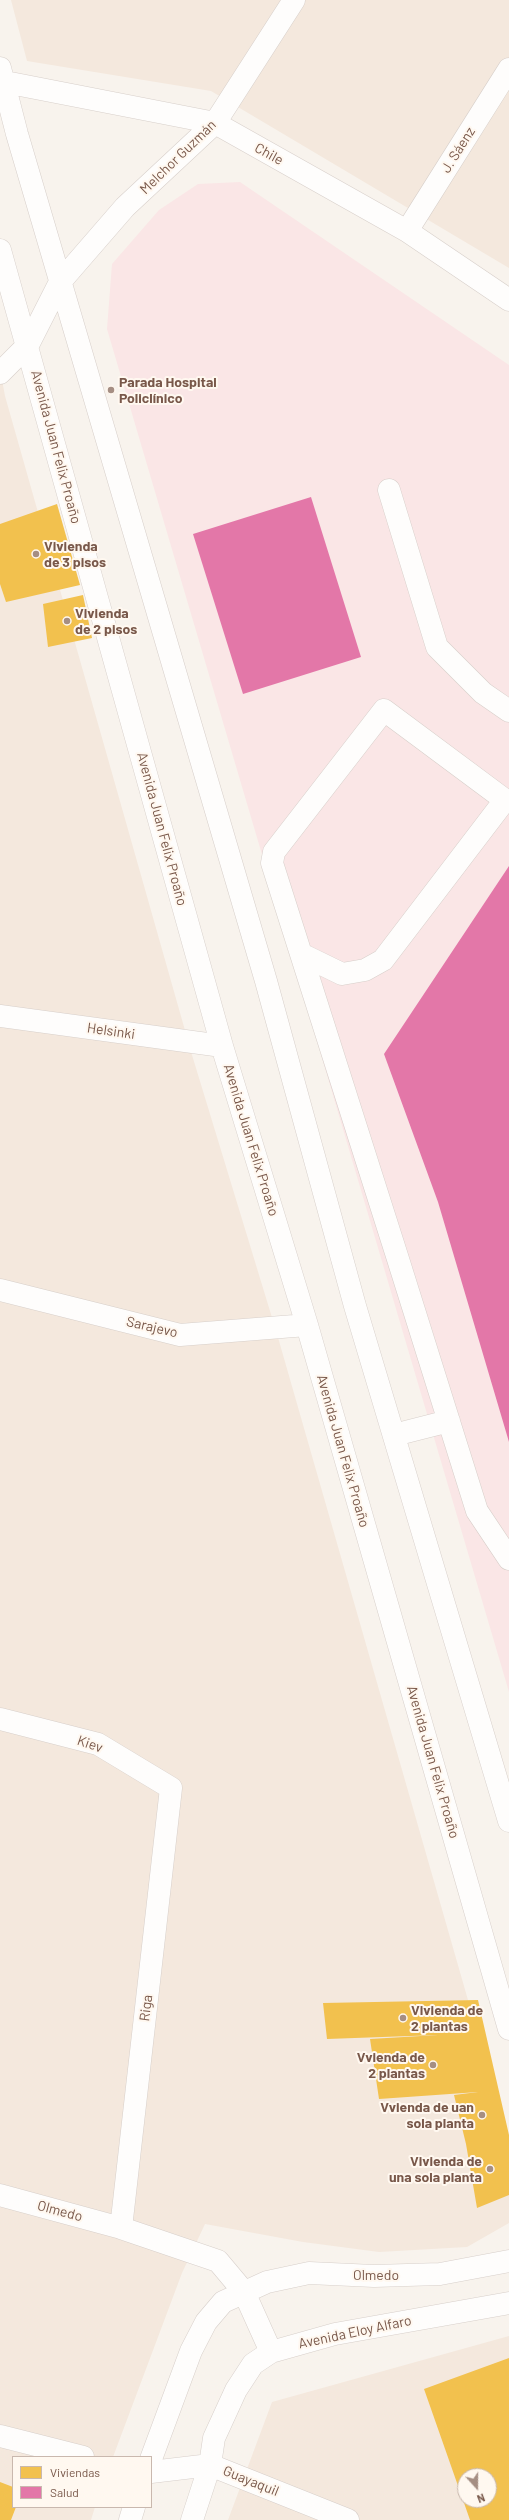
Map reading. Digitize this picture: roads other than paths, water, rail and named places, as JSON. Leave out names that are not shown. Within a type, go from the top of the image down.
[{"type":"street","name":"Melchor Guzmán","points":[[0,373],[28,345],[60,282],[124,207],[215,123],[294,0]]},
{"type":"street","name":"J. Sáenz","points":[[407,231],[509,69]]},
{"type":"street","name":"Chile","points":[[1,77],[215,123],[407,231],[509,300]]},
{"type":"street","points":[[1,77],[266,981],[355,1306],[509,1821]]},
{"type":"street","name":"Avenida Juan Felix Proaño","points":[[0,250],[28,345],[222,1046],[307,1325],[509,2029]]},
{"type":"street","points":[[389,490],[437,647],[483,693],[509,711]]},
{"type":"street","points":[[302,954],[342,974],[365,970],[383,960],[505,800],[384,710],[274,852],[272,863],[477,1511],[509,1559]]},
{"type":"street","name":"Helsinki","points":[[0,1016],[222,1046]]},
{"type":"street","name":"Sarajevo","points":[[0,1290],[180,1335],[307,1325]]},
{"type":"street","points":[[394,1435],[448,1421]]},
{"type":"street","name":"Kiev","points":[[0,1719],[98,1744],[172,1788]]},
{"type":"street","name":"Riga","points":[[121,2228],[172,1788]]},
{"type":"street","name":"Olmedo","points":[[0,2195],[121,2228],[218,2261],[244,2292],[271,2352]]},
{"type":"street","name":"Olmedo","points":[[152,2456],[191,2351],[206,2322],[223,2302],[267,2282],[309,2274],[374,2276],[440,2274],[509,2260]]},
{"type":"street","name":"Avenida Eloy Alfaro","points":[[192,2520],[210,2465],[214,2438],[236,2390],[253,2364],[271,2352],[335,2334],[509,2303]]},
{"type":"street","points":[[0,2436],[79,2456]]},
{"type":"street","name":"Guayaquil","points":[[152,2472],[210,2465],[348,2520]]},
{"type":"street","points":[[130,2520],[134,2508]]},
{"type":"place","name":"Parada Hospital Policlínico","points":[[111,390]]},
{"type":"place","name":"Vivienda de 3 pisos","points":[[36,554]]},
{"type":"place","name":"Vivienda de 2 pisos","points":[[67,621]]},
{"type":"place","name":"Vivienda de 2 plantas","points":[[403,2018]]},
{"type":"place","name":"Vvienda de 2 plantas","points":[[433,2065]]},
{"type":"place","name":"Vvienda de uan sola planta","points":[[482,2115]]},
{"type":"place","name":"Vivienda de una sola planta","points":[[490,2169]]}]
